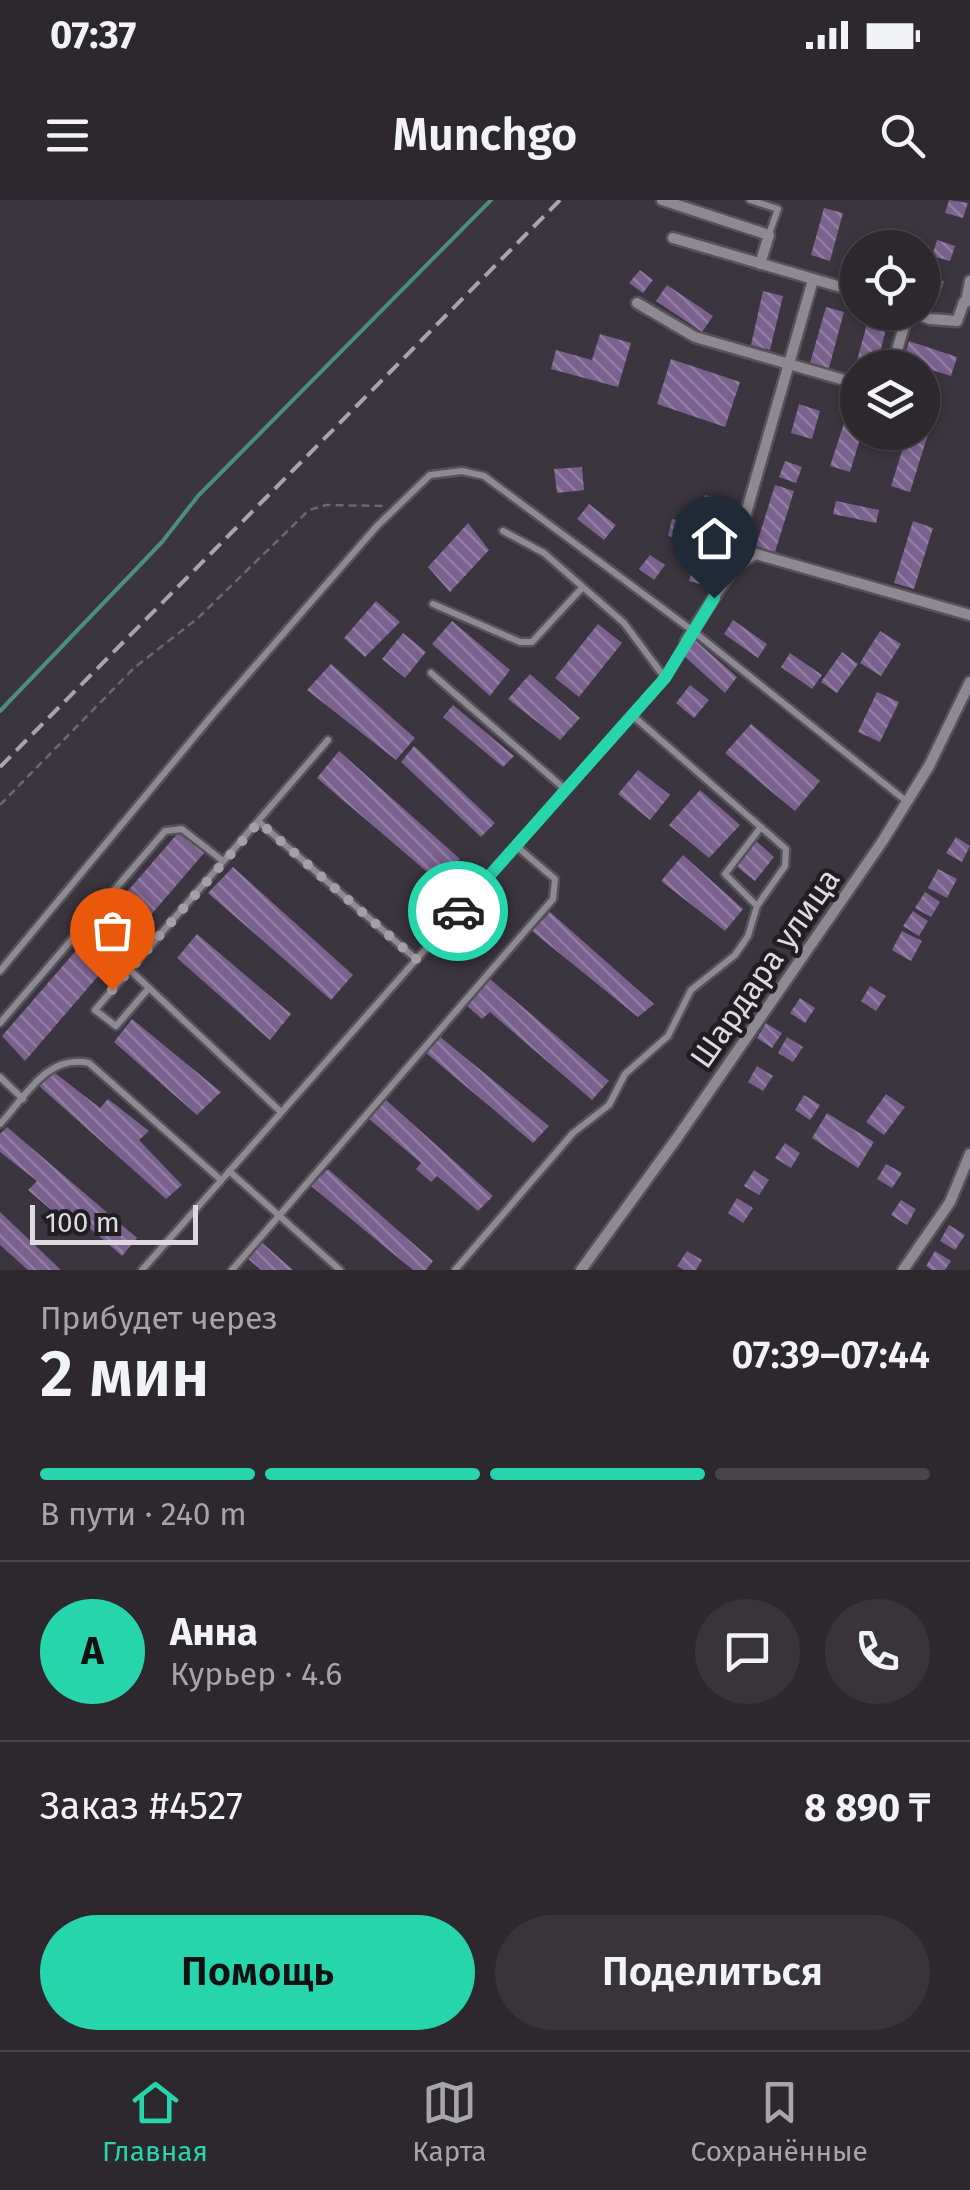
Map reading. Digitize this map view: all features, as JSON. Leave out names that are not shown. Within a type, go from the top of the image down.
[{"type":"street","points":[[662,200],[769,235],[760,264]]},
{"type":"street","points":[[673,238],[840,287]]},
{"type":"street","points":[[690,636],[735,565],[736,548],[813,280]]},
{"type":"street","points":[[940,320],[957,321],[967,302],[970,280]]},
{"type":"street","points":[[637,303],[695,337],[840,379]]},
{"type":"street","points":[[735,565],[756,554],[970,615]]},
{"type":"street","name":"Шардара улица","points":[[581,1270],[677,1138],[907,801],[929,766],[970,682]]},
{"type":"street","points":[[903,1270],[950,1202],[970,1154]]},
{"type":"lane","points":[[750,200],[778,209],[769,235]]},
{"type":"lane","points":[[0,971],[215,712],[397,506],[430,475],[462,471],[484,476],[907,801]]},
{"type":"lane","points":[[503,531],[544,553],[624,624],[665,678]]},
{"type":"lane","points":[[433,604],[520,642],[532,642],[582,588]]},
{"type":"lane","points":[[142,1270],[665,678],[690,636]]},
{"type":"lane","points":[[431,673],[566,790]]},
{"type":"lane","points":[[455,1270],[573,1133],[609,1105],[626,1074],[668,1036],[691,990],[736,955],[748,936],[758,906],[785,866],[786,849],[632,715]]},
{"type":"lane","points":[[149,988],[116,1026],[94,1010],[328,740]]},
{"type":"lane","points":[[259,822],[416,959]]},
{"type":"lane","points":[[758,906],[725,874],[761,827]]},
{"type":"lane","points":[[0,1023],[165,831],[182,830],[222,861]]},
{"type":"lane","points":[[232,1270],[553,898],[555,879],[516,846]]},
{"type":"lane","points":[[130,970],[281,1112]]},
{"type":"lane","points":[[0,1124],[49,1068],[70,1059],[89,1063],[222,1180]]},
{"type":"lane","points":[[0,1077],[23,1099]]},
{"type":"lane","points":[[229,1171],[340,1270]]},
{"type":"path","points":[[0,804],[134,668],[198,618],[309,510],[326,505],[397,506]]},
{"type":"building","points":[[949,200],[968,203],[963,218],[945,213]]},
{"type":"building","points":[[824,208],[843,213],[830,261],[811,255]]},
{"type":"building","points":[[940,241],[955,246],[950,261],[940,258]]},
{"type":"building","points":[[640,270],[653,280],[643,293],[629,283]]},
{"type":"building","points":[[667,285],[713,316],[702,332],[656,301]]},
{"type":"building","points":[[763,291],[783,296],[770,350],[751,345]]},
{"type":"building","points":[[826,307],[840,311],[840,327],[829,368],[810,363]]},
{"type":"building","points":[[865,330],[886,330],[881,350],[860,350]]},
{"type":"building","points":[[600,334],[631,343],[618,387],[551,369],[556,350],[592,360]]},
{"type":"building","points":[[909,341],[936,350],[906,350]]},
{"type":"building","points":[[940,351],[957,357],[951,376],[940,373]]},
{"type":"building","points":[[671,359],[740,382],[725,427],[657,404]]},
{"type":"building","points":[[799,404],[820,411],[812,439],[791,433]]},
{"type":"building","points":[[840,436],[840,450],[857,450],[850,472],[830,466]]},
{"type":"building","points":[[902,450],[923,450],[910,492],[891,486]]},
{"type":"building","points":[[785,461],[802,467],[796,483],[779,477]]},
{"type":"building","points":[[582,467],[584,490],[557,493],[554,469]]},
{"type":"building","points":[[775,485],[794,491],[775,552],[756,546]]},
{"type":"building","points":[[705,495],[723,500],[718,517],[701,513]]},
{"type":"building","points":[[836,501],[879,510],[876,523],[833,514]]},
{"type":"building","points":[[589,504],[616,525],[604,540],[577,519]]},
{"type":"building","points":[[672,519],[690,523],[686,541],[668,536]]},
{"type":"building","points":[[913,521],[933,528],[914,589],[894,583]]},
{"type":"building","points":[[468,523],[489,550],[450,592],[428,567]]},
{"type":"building","points":[[699,547],[717,552],[707,586],[689,581]]},
{"type":"building","points":[[650,555],[665,565],[654,580],[639,569]]},
{"type":"building","points":[[376,601],[400,622],[365,657],[344,638]]},
{"type":"building","points":[[733,620],[767,644],[758,658],[724,634]]},
{"type":"building","points":[[452,621],[510,670],[490,696],[432,644]]},
{"type":"building","points":[[598,624],[622,643],[579,697],[555,678]]},
{"type":"building","points":[[880,631],[901,644],[881,676],[860,663]]},
{"type":"building","points":[[403,633],[426,652],[405,678],[382,659]]},
{"type":"building","points":[[695,640],[737,677],[725,693],[684,656]]},
{"type":"building","points":[[842,652],[858,664],[837,693],[821,682]]},
{"type":"building","points":[[790,653],[822,675],[812,689],[781,667]]},
{"type":"building","points":[[331,664],[415,738],[396,760],[307,690]]},
{"type":"building","points":[[530,674],[580,718],[560,740],[508,699]]},
{"type":"building","points":[[690,685],[709,700],[694,718],[676,703]]},
{"type":"building","points":[[877,692],[899,702],[880,742],[858,732]]},
{"type":"building","points":[[453,705],[514,756],[503,767],[443,717]]},
{"type":"building","points":[[751,724],[820,781],[795,811],[725,753]]},
{"type":"building","points":[[414,746],[495,823],[481,837],[401,762]]},
{"type":"building","points":[[339,751],[460,859],[439,882],[317,778]]},
{"type":"building","points":[[638,770],[670,795],[650,820],[618,794]]},
{"type":"building","points":[[700,790],[740,825],[709,858],[669,825]]},
{"type":"building","points":[[178,833],[205,852],[25,1061],[2,1036]]},
{"type":"building","points":[[956,837],[970,846],[962,862],[946,853]]},
{"type":"building","points":[[756,841],[774,857],[755,881],[736,866]]},
{"type":"building","points":[[683,855],[743,909],[725,931],[661,881]]},
{"type":"building","points":[[233,867],[353,975],[331,1000],[208,893]]},
{"type":"building","points":[[938,869],[957,879],[947,898],[928,888]]},
{"type":"building","points":[[925,892],[940,902],[931,917],[915,908]]},
{"type":"building","points":[[913,911],[928,921],[919,936],[903,926]]},
{"type":"building","points":[[550,912],[654,1004],[638,1017],[532,931]]},
{"type":"building","points":[[902,931],[922,941],[911,961],[892,950]]},
{"type":"building","points":[[197,934],[291,1014],[270,1040],[177,958]]},
{"type":"building","points":[[490,979],[609,1081],[592,1100],[490,1012],[482,1019],[467,1006]]},
{"type":"building","points":[[870,986],[886,996],[876,1011],[861,1001]]},
{"type":"building","points":[[800,998],[815,1008],[805,1023],[790,1013]]},
{"type":"building","points":[[132,1019],[221,1092],[197,1115],[114,1042]]},
{"type":"building","points":[[766,1023],[782,1033],[772,1048],[757,1038]]},
{"type":"building","points":[[439,1036],[549,1126],[533,1143],[425,1052]]},
{"type":"building","points":[[787,1037],[803,1047],[793,1062],[778,1053]]},
{"type":"building","points":[[757,1066],[773,1076],[763,1091],[748,1082]]},
{"type":"building","points":[[50,1069],[100,1108],[108,1099],[149,1131],[139,1140],[182,1185],[166,1199],[38,1085]]},
{"type":"building","points":[[886,1094],[905,1107],[884,1135],[866,1122]]},
{"type":"building","points":[[804,1095],[820,1105],[810,1120],[795,1110]]},
{"type":"building","points":[[386,1100],[493,1196],[478,1211],[437,1176],[431,1182],[416,1169],[421,1163],[368,1118]]},
{"type":"building","points":[[827,1113],[874,1142],[858,1168],[812,1138]]},
{"type":"building","points":[[7,1127],[137,1238],[122,1256],[78,1218],[71,1227],[28,1190],[37,1181],[0,1152],[0,1134]]},
{"type":"building","points":[[785,1143],[800,1153],[791,1168],[775,1158]]},
{"type":"building","points":[[886,1164],[902,1173],[892,1188],[877,1179]]},
{"type":"building","points":[[328,1169],[433,1261],[426,1270],[413,1270],[311,1186]]},
{"type":"building","points":[[754,1170],[769,1180],[759,1195],[744,1186]]},
{"type":"building","points":[[737,1198],[753,1208],[743,1223],[728,1213]]},
{"type":"building","points":[[901,1200],[916,1209],[907,1225],[891,1215]]},
{"type":"building","points":[[0,1212],[61,1270],[28,1270],[0,1245]]},
{"type":"building","points":[[949,1225],[965,1235],[955,1250],[940,1241]]},
{"type":"building","points":[[260,1241],[293,1270],[261,1270],[246,1257]]},
{"type":"building","points":[[687,1251],[702,1260],[696,1270],[677,1266]]},
{"type":"building","points":[[935,1251],[951,1261],[945,1270],[926,1266]]},
{"type":"waterway","points":[[0,711],[162,542],[198,496],[491,200]]},
{"type":"railway","points":[[0,767],[560,200]]},
{"type":"way so far","points":[[112,990],[259,822],[416,959],[458,911]]},
{"type":"route","points":[[458,911],[665,678],[714,598]]}]
